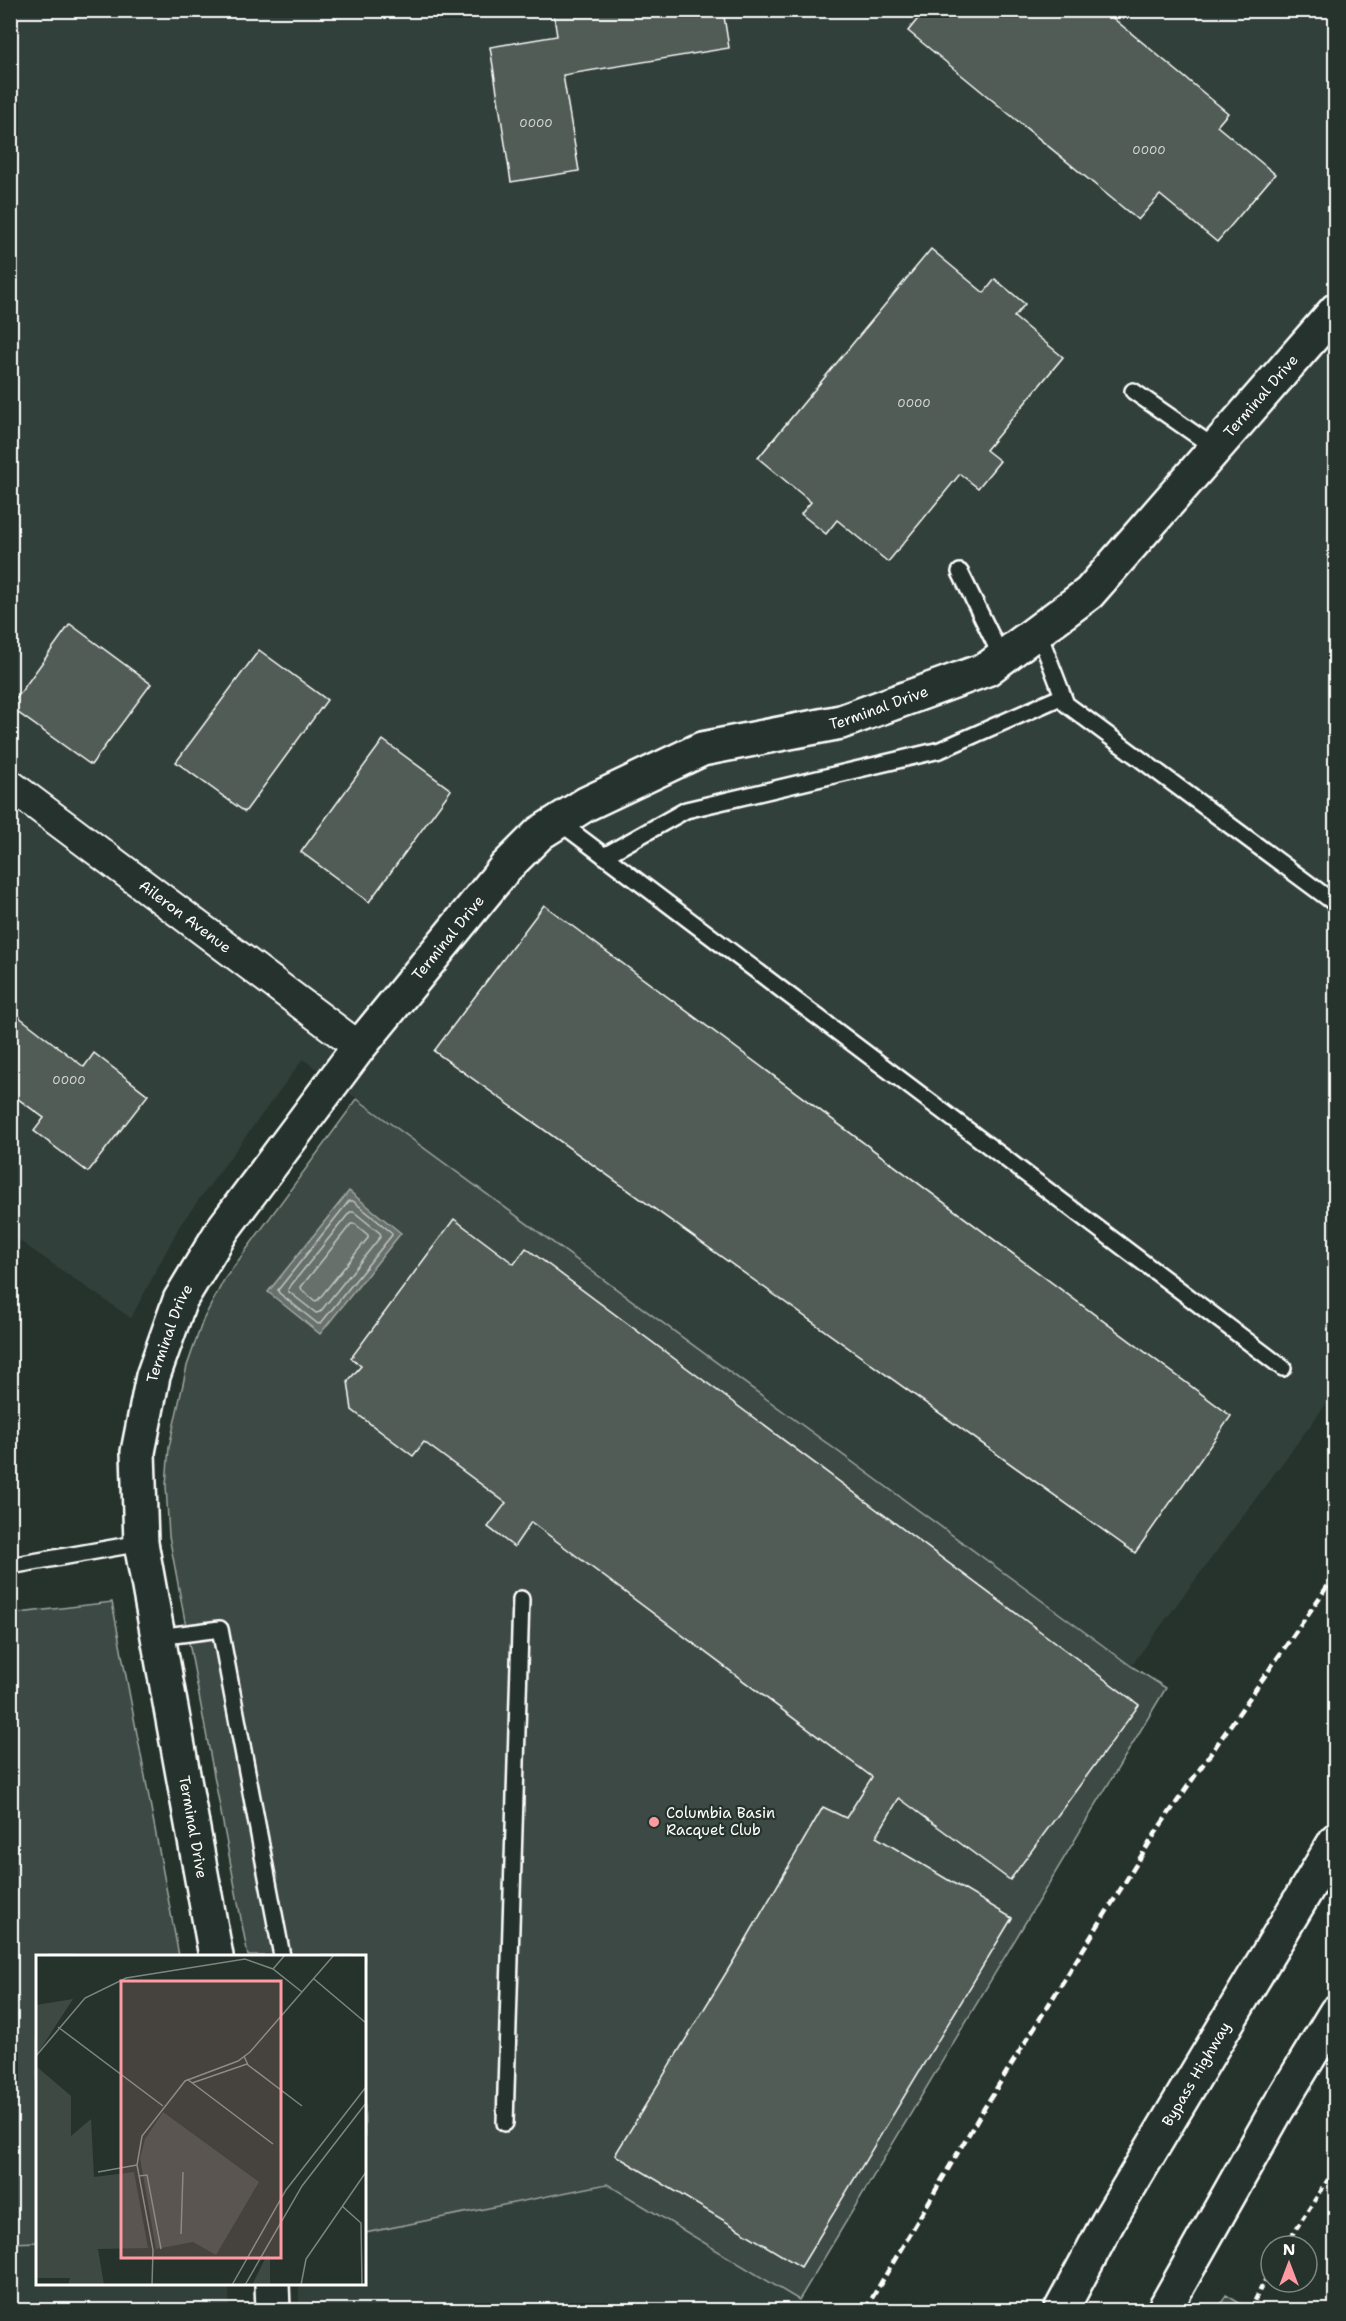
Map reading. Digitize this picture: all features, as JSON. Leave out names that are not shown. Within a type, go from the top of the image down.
[{"type":"main road","name":"Terminal Drive","points":[[216,1955],[141,1543],[138,1452],[153,1376],[180,1300],[223,1228],[359,1047],[506,867],[540,832],[586,804],[702,749],[841,722],[987,669],[1089,593],[1335,310]]},
{"type":"main road","name":"Bypass Highway","points":[[1061,2310],[1108,2222],[1335,1840]]},
{"type":"main road","points":[[1164,2310],[1276,2111],[1335,2012]]},
{"type":"main road","points":[[272,2285],[273,2310]]},
{"type":"street","name":"Aileron Avenue","points":[[10,785],[359,1047]]},
{"type":"lane","points":[[1133,391],[1215,448]]},
{"type":"lane","points":[[960,572],[1002,658]]},
{"type":"lane","points":[[1038,631],[1066,704],[1335,904]]},
{"type":"lane","points":[[604,856],[686,810],[940,750],[1063,696]]},
{"type":"lane","points":[[558,821],[1283,1368]]},
{"type":"lane","points":[[10,1566],[141,1543]]},
{"type":"lane","points":[[506,2123],[521,1599]]},
{"type":"lane","points":[[158,1637],[220,1629],[282,1955]]},
{"type":"path","points":[[1293,2234],[1335,2167]]},
{"type":"path","points":[[1250,2310],[1259,2292]]},
{"type":"shaded area","points":[[11,11],[1335,11],[1335,1392],[1131,1666],[303,1059],[180,1225],[131,1318],[11,1235]]},
{"type":"shaded area","name":"Columbia Basin Racquet Club","points":[[357,1099],[1131,1666],[1166,1688],[799,2300],[607,2184],[366,2233],[366,1955],[248,1955],[169,1536],[166,1485],[169,1447],[187,1366],[203,1320],[224,1280]]},
{"type":"shaded area","points":[[112,1602],[179,1955],[36,1955],[36,2242],[11,2243],[11,1614]]},
{"type":"shaded area","points":[[607,2184],[799,2300],[794,2310],[299,2310],[299,2285],[366,2285],[366,2233]]},
{"type":"shaded area","points":[[36,2242],[36,2285],[229,2285],[229,2310],[11,2310],[10,2243]]},
{"type":"shaded area","points":[[1226,2295],[1251,2310],[1218,2310]]},
{"type":"water","points":[[349,1191],[401,1233],[320,1334],[268,1292]]},
{"type":"building","points":[[553,10],[723,10],[729,48],[563,75],[579,171],[511,182],[490,47],[557,36]]},
{"type":"building","points":[[925,10],[1103,10],[1228,113],[1217,126],[1275,174],[1217,242],[1160,195],[1138,220],[908,31]]},
{"type":"building","points":[[931,249],[984,293],[995,279],[1025,304],[1014,317],[1063,357],[986,450],[1000,461],[978,488],[960,474],[888,562],[837,520],[826,534],[801,514],[811,502],[758,458]]},
{"type":"building","points":[[70,624],[151,684],[91,765],[10,707]]},
{"type":"building","points":[[259,650],[327,700],[245,812],[176,762]]},
{"type":"building","points":[[383,740],[451,790],[369,902],[301,852]]},
{"type":"building","points":[[544,905],[1231,1416],[1135,1553],[434,1051]]},
{"type":"building","points":[[10,1010],[84,1067],[94,1053],[148,1095],[88,1172],[34,1131],[44,1118],[10,1093]]},
{"type":"building","points":[[454,1219],[514,1264],[526,1248],[1139,1705],[1010,1880],[899,1798],[876,1837],[1012,1918],[801,2267],[615,2155],[737,1955],[823,1807],[846,1818],[872,1777],[531,1522],[514,1547],[488,1527],[506,1503],[424,1442],[413,1456],[352,1410],[348,1381],[361,1366],[351,1358]]},
{"type":"railway","points":[[865,2310],[983,2110],[1160,1826],[1336,1574]]},
{"type":"place","name":"Columbia Basin Racquet Club","points":[[654,1822]]}]
